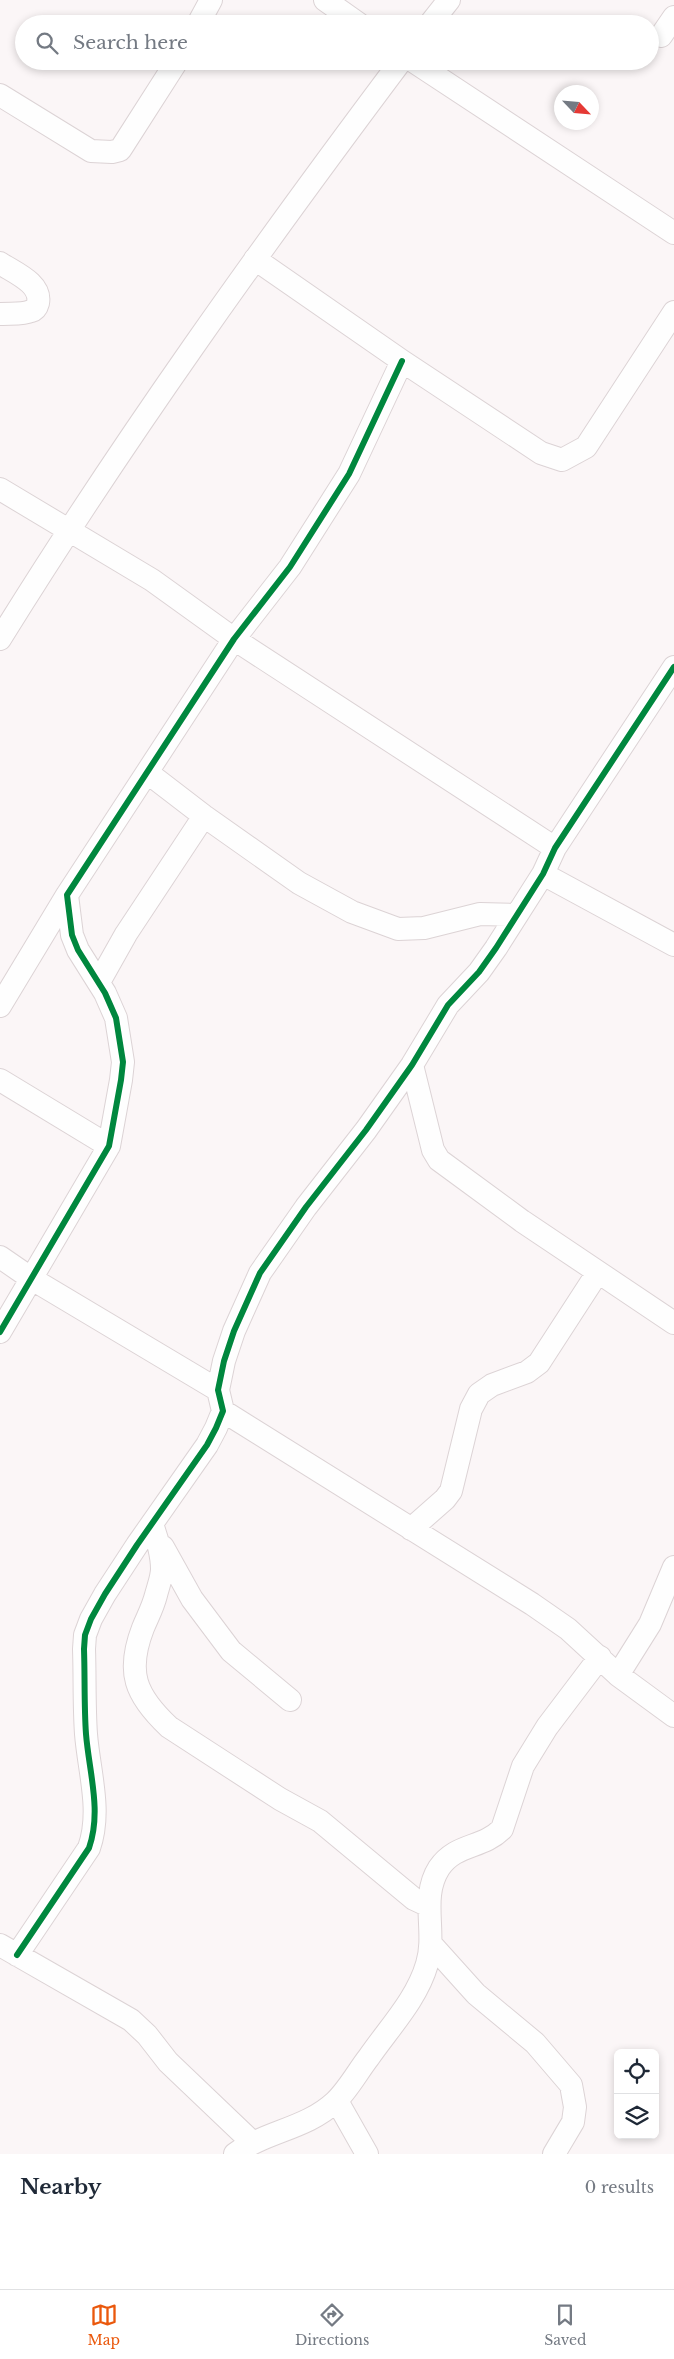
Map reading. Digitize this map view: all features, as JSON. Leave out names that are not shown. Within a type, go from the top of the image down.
[{"type":"street","points":[[203,15],[211,0]]},
{"type":"street","points":[[325,0],[346,15]]},
{"type":"street","points":[[438,15],[450,0]]},
{"type":"street","points":[[661,36],[674,17]]},
{"type":"street","points":[[0,94],[91,151],[112,152],[120,150],[171,70]]},
{"type":"street","points":[[0,639],[67,530],[176,368],[394,70]]},
{"type":"street","points":[[427,70],[674,233]]},
{"type":"street","points":[[256,258],[402,361],[541,453],[562,460],[586,447],[674,312]]},
{"type":"street","points":[[0,263],[31,283],[38,295],[38,305],[34,310],[24,313],[0,314]]},
{"type":"street","points":[[0,1006],[67,895],[234,639],[290,567],[349,474],[402,361]]},
{"type":"street","points":[[0,489],[67,530],[109,552],[152,580],[234,639],[555,848]]},
{"type":"street","points":[[600,1657],[547,1726],[523,1766],[502,1829],[495,1836],[483,1842],[464,1847],[452,1853],[440,1867],[433,1880],[429,1906],[430,1944],[428,1964],[421,1981],[405,2007],[337,2101],[310,2120],[244,2148],[168,2062],[147,2035],[131,2020],[8,1950],[84,1856],[94,1834],[94,1800],[86,1734],[85,1635],[91,1619],[105,1594],[155,1532],[207,1445],[221,1401],[234,1331],[260,1273],[306,1206],[366,1130],[412,1065],[448,1005],[479,972],[543,874],[555,848],[672,674]]},
{"type":"street","points":[[148,772],[204,816],[300,883],[352,912],[398,929],[424,928],[480,914],[517,915]]},
{"type":"street","points":[[99,982],[126,934],[204,816]]},
{"type":"street","points":[[543,874],[674,945]]},
{"type":"street","points":[[0,1332],[109,1146],[123,1062],[116,1018],[99,982],[78,950],[72,935],[67,895]]},
{"type":"street","points":[[412,1065],[432,1150],[439,1160],[522,1221],[674,1323]]},
{"type":"street","points":[[0,1080],[109,1146]]},
{"type":"street","points":[[0,1257],[221,1401],[411,1529],[532,1604],[568,1629],[618,1674],[674,1716]]},
{"type":"street","points":[[411,1529],[444,1500],[451,1490],[471,1408],[479,1394],[492,1385],[527,1372],[539,1363],[598,1272]]},
{"type":"street","points":[[155,1532],[192,1599],[217,1634],[237,1656],[290,1700]]},
{"type":"street","points":[[155,1532],[162,1570],[153,1608],[136,1649],[133,1668],[135,1680],[153,1713],[168,1727],[214,1757],[280,1799],[320,1821],[414,1899],[429,1906]]},
{"type":"street","points":[[618,1674],[650,1624],[674,1567]]},
{"type":"street","points":[[430,1944],[476,1994],[535,2043],[572,2085],[575,2107],[574,2122],[554,2154]]},
{"type":"street","points":[[337,2101],[367,2154]]},
{"type":"cycle path","points":[[0,1332],[109,1146],[121,1080],[123,1062],[116,1018],[105,993],[78,950],[72,935],[67,895],[234,639],[290,567],[349,474],[402,361]]},
{"type":"cycle path","points":[[17,1955],[89,1848],[93,1834],[94,1791],[85,1723],[85,1635],[91,1619],[105,1594],[207,1445],[216,1428],[223,1411],[218,1390],[224,1361],[234,1331],[260,1273],[306,1207],[366,1130],[412,1065],[448,1005],[479,972],[496,948],[543,874],[555,848],[674,667]]}]
